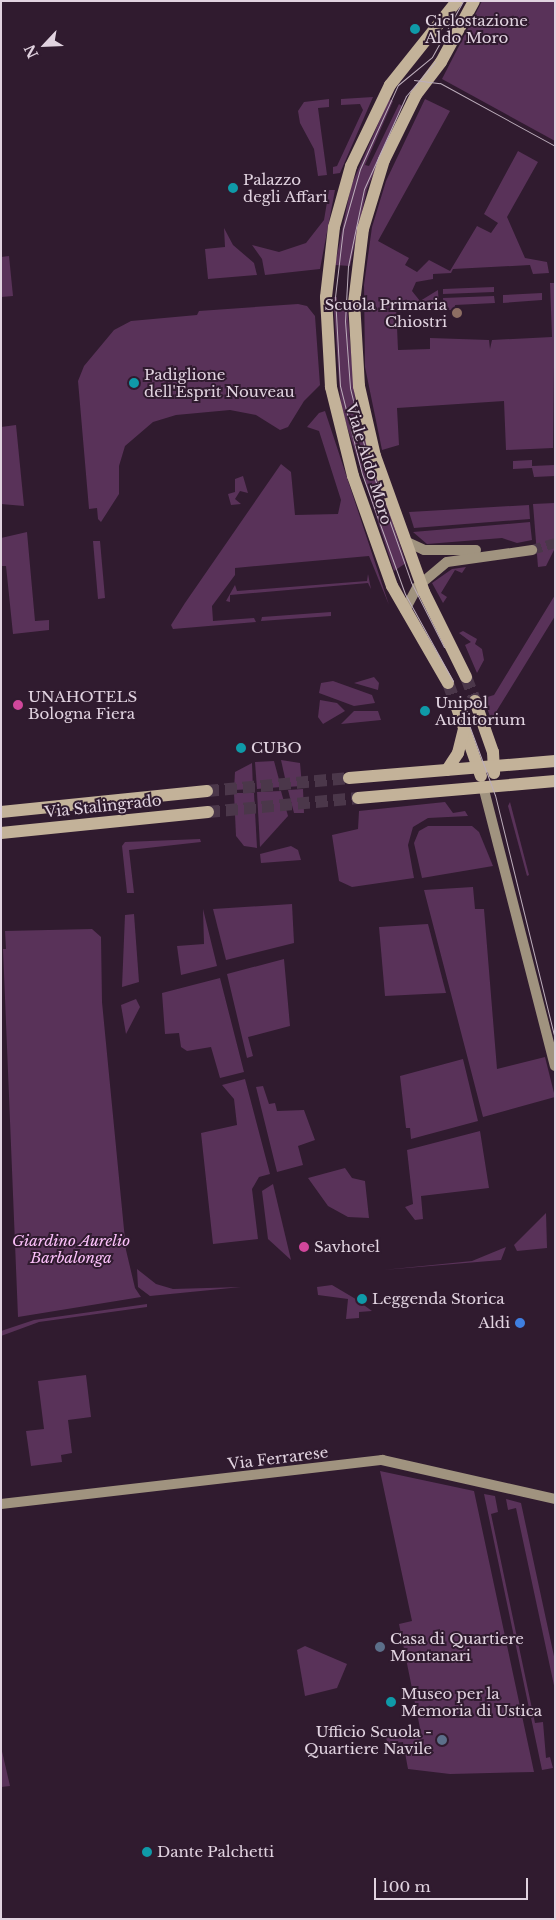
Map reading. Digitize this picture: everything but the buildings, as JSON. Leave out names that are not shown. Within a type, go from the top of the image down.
[{"type":"main road","name":"Viale Aldo Moro","points":[[448,683],[389,579],[340,430],[328,369],[326,285],[340,202],[358,150],[390,85],[457,1]]},
{"type":"main road","name":"Viale Aldo Moro","points":[[466,677],[420,584],[405,541],[363,409],[354,332],[356,270],[367,210],[384,160],[416,95],[441,62],[474,1]]},
{"type":"main road","points":[[405,541],[424,550],[506,553]]},
{"type":"main road","points":[[405,610],[420,584],[453,559],[532,550]]},
{"type":"main road","points":[[475,702],[496,767]]},
{"type":"main road","points":[[457,708],[479,768],[555,1066]]},
{"type":"main road","points":[[447,770],[462,745],[464,727]]},
{"type":"main road","points":[[349,778],[555,761]]},
{"type":"main road","points":[[483,786],[496,767]]},
{"type":"main road","points":[[358,798],[555,781]]},
{"type":"main road","name":"Via Stalingrado","points":[[1,812],[207,791]]},
{"type":"main road","name":"Via Stalingrado","points":[[1,833],[208,812]]},
{"type":"main road","name":"Via Ferrarese","points":[[1,1504],[382,1460],[555,1499]]},
{"type":"green space","points":[[482,1],[555,1],[555,141],[442,79]]},
{"type":"green space","points":[[373,97],[340,173],[333,174],[333,167],[337,166],[363,110],[360,104],[341,105],[341,99]]},
{"type":"green space","points":[[329,99],[329,107],[318,108],[327,175],[318,176],[314,149],[300,123],[298,111],[304,102]]},
{"type":"green space","points":[[389,99],[393,101],[365,165],[369,166],[399,104],[402,106],[367,189],[350,266],[335,265],[351,186]]},
{"type":"green space","points":[[425,99],[450,111],[378,241],[409,258],[405,265],[417,272],[429,260],[450,271],[477,226],[491,233],[498,223],[484,214],[518,151],[538,162],[507,217],[525,258],[547,262],[549,273],[533,274],[530,265],[453,269],[451,273],[433,274],[433,279],[416,282],[412,291],[420,301],[438,290],[439,310],[429,311],[429,303],[396,304],[398,350],[430,349],[430,338],[489,340],[490,349],[492,340],[552,337],[550,283],[555,283],[553,448],[506,450],[504,401],[397,408],[399,445],[382,450],[365,367],[364,285],[372,227],[386,181]]},
{"type":"green space","points":[[329,190],[335,190],[320,269],[265,275],[262,259],[252,245],[279,252],[306,243],[324,220]]},
{"type":"green space","points":[[224,228],[233,245],[254,263],[257,275],[208,279],[205,249],[225,247]]},
{"type":"green space","points":[[9,256],[13,296],[1,297],[1,257]]},
{"type":"green space","points":[[494,287],[494,292],[443,294],[443,289]]},
{"type":"green space","points":[[542,293],[542,300],[503,303],[503,295]]},
{"type":"green space","points":[[494,296],[495,303],[455,305],[455,310],[444,310],[443,298]]},
{"type":"green space","points":[[333,297],[337,297],[337,305],[347,306],[356,410],[406,563],[394,571],[341,408]]},
{"type":"green space","points":[[298,304],[307,306],[315,316],[320,385],[304,401],[288,427],[280,430],[256,415],[230,410],[176,415],[153,422],[125,446],[119,466],[119,494],[101,522],[98,519],[97,508],[89,509],[78,381],[84,366],[114,330],[131,321],[197,315],[199,311]]},
{"type":"green space","points":[[325,411],[389,605],[369,556],[235,568],[235,575],[212,606],[213,621],[254,618],[256,622],[173,629],[171,625],[185,603],[281,464],[291,472],[295,515],[338,514],[341,500],[319,431],[307,427],[319,413]]},
{"type":"green space","points":[[16,425],[24,506],[1,504],[1,427]]},
{"type":"green space","points":[[532,460],[532,466],[555,465],[555,476],[534,477],[532,468],[513,469],[513,461]]},
{"type":"green space","points":[[243,476],[248,493],[240,491],[235,499],[241,504],[231,505],[228,494],[235,492],[235,479]]},
{"type":"green space","points":[[555,503],[555,548],[546,566],[538,567],[533,504]]},
{"type":"green space","points":[[529,505],[530,519],[414,528],[409,512]]},
{"type":"green space","points":[[530,522],[532,540],[517,543],[502,538],[427,544],[413,532]]},
{"type":"green space","points":[[27,532],[35,621],[49,620],[49,630],[13,634],[6,566],[1,566],[1,538]]},
{"type":"green space","points":[[93,541],[100,541],[105,598],[98,599]]},
{"type":"green space","points":[[466,567],[462,573],[455,570],[441,593],[447,597],[443,603],[432,583],[452,569]]},
{"type":"green space","points":[[368,574],[371,589],[368,583],[230,595],[230,602],[226,601],[235,585],[237,591],[367,581]]},
{"type":"green space","points":[[555,595],[555,616],[491,720],[484,698],[494,695]]},
{"type":"green space","points":[[331,612],[331,616],[261,621],[262,617]]},
{"type":"green space","points":[[463,631],[477,639],[475,644],[482,649],[484,660],[477,673],[465,645],[471,642],[459,633]]},
{"type":"green space","points":[[374,677],[379,683],[378,690],[354,683]]},
{"type":"green space","points":[[333,681],[372,695],[375,703],[354,706],[319,693],[321,683]]},
{"type":"green space","points":[[320,700],[337,703],[345,711],[323,724],[318,717]]},
{"type":"green space","points":[[354,711],[378,711],[381,720],[341,724]]},
{"type":"green space","points":[[281,760],[300,763],[302,786],[287,787]]},
{"type":"green space","points":[[274,761],[281,787],[257,789],[255,762]]},
{"type":"green space","points":[[252,763],[253,789],[234,790],[235,772]]},
{"type":"green space","points":[[303,789],[304,813],[294,813],[288,790]]},
{"type":"green space","points":[[281,791],[288,816],[260,847],[257,792]]},
{"type":"green space","points":[[234,793],[254,793],[257,848],[244,846],[236,836]]},
{"type":"green space","points":[[445,802],[453,813],[465,811],[468,816],[428,818],[413,827],[408,845],[414,878],[352,887],[339,881],[332,835],[358,829],[359,811]]},
{"type":"green space","points":[[510,802],[529,875],[527,876],[508,806]]},
{"type":"green space","points":[[428,826],[472,826],[479,832],[493,866],[422,878],[414,843],[419,831]]},
{"type":"green space","points":[[200,839],[201,842],[129,850],[134,893],[127,893],[122,846],[125,842]]},
{"type":"green space","points":[[291,846],[298,850],[301,860],[261,863],[260,854]]},
{"type":"green space","points":[[473,887],[475,909],[484,909],[497,1069],[545,1057],[555,1097],[483,1117],[424,890]]},
{"type":"green space","points":[[292,904],[294,943],[226,960],[213,909]]},
{"type":"green space","points":[[203,909],[217,966],[181,975],[177,946],[204,944]]},
{"type":"green space","points":[[134,914],[139,982],[122,987],[125,915]]},
{"type":"green space","points":[[428,924],[446,993],[385,996],[379,927]]},
{"type":"green space","name":"Giardino Aurelio Barbalonga","points":[[92,929],[101,937],[102,1002],[126,1250],[135,1288],[141,1297],[18,1317],[3,949],[6,949],[5,931]]},
{"type":"green space","points":[[284,959],[290,1026],[248,1037],[253,1056],[247,1058],[227,974]]},
{"type":"green space","points":[[220,978],[244,1072],[220,1078],[211,1047],[187,1051],[181,1047],[179,1033],[165,1034],[162,993]]},
{"type":"green space","points":[[136,999],[140,1007],[126,1034],[121,1005]]},
{"type":"green space","points":[[463,1059],[478,1121],[411,1139],[410,1128],[406,1128],[400,1076]]},
{"type":"green space","points":[[245,1079],[270,1174],[259,1177],[252,1189],[258,1239],[213,1244],[201,1133],[237,1125],[234,1099],[222,1085]]},
{"type":"green space","points":[[263,1086],[269,1104],[275,1103],[277,1111],[304,1110],[315,1140],[298,1146],[303,1165],[277,1172],[256,1087]]},
{"type":"green space","points":[[480,1131],[489,1188],[421,1196],[423,1219],[415,1220],[405,1207],[413,1204],[407,1150]]},
{"type":"green space","points":[[345,1168],[352,1178],[365,1181],[369,1218],[348,1217],[328,1206],[308,1178]]},
{"type":"green space","points":[[273,1184],[291,1260],[268,1239],[262,1191]]},
{"type":"green space","points":[[546,1213],[547,1248],[517,1251],[514,1245]]},
{"type":"green space","points":[[506,1247],[501,1260],[383,1270],[472,1261]]},
{"type":"green space","points":[[137,1269],[156,1284],[173,1289],[241,1287],[150,1296],[138,1287]]},
{"type":"green space","points":[[332,1285],[372,1311],[359,1312],[359,1318],[346,1319],[348,1299],[318,1295],[317,1287]]},
{"type":"green space","points":[[147,1304],[147,1307],[39,1322],[1,1336],[1,1331],[34,1320]]},
{"type":"green space","points":[[86,1375],[91,1417],[68,1420],[72,1453],[61,1455],[62,1462],[31,1466],[26,1431],[44,1429],[38,1381]]},
{"type":"green space","points":[[380,1471],[474,1491],[534,1772],[450,1774],[408,1769],[403,1742],[388,1744],[385,1735],[420,1728],[399,1624],[412,1621]]},
{"type":"green space","points":[[484,1494],[495,1496],[498,1512],[491,1514],[535,1723],[543,1722],[546,1758],[550,1757],[553,1768],[542,1770]]},
{"type":"green space","points":[[506,1499],[521,1503],[555,1661],[555,1690],[516,1508],[508,1510]]},
{"type":"green space","points":[[305,1646],[347,1664],[337,1688],[305,1696],[297,1650]]},
{"type":"green space","points":[[1,1747],[10,1786],[1,1787]]},
{"type":"tunnel","points":[[532,550],[555,543]]},
{"type":"tunnel","points":[[466,677],[475,701]]},
{"type":"tunnel","points":[[448,683],[457,708]]},
{"type":"tunnel","points":[[207,791],[349,778]]},
{"type":"tunnel","points":[[208,812],[358,798]]},
{"type":"tram line","points":[[453,681],[405,594],[362,474],[340,386],[335,297],[343,229],[360,169],[398,85],[432,57],[463,1]]},
{"type":"tram line","points":[[435,62],[406,96],[364,189],[348,266],[345,321],[350,388],[367,457],[411,582],[444,647]]},
{"type":"tram line","points":[[414,80],[440,83],[555,146]]},
{"type":"tram line","points":[[462,706],[495,795],[555,1039]]},
{"type":"place","name":"Ciclostazione Aldo Moro","points":[[415,29]]},
{"type":"place","name":"Palazzo degli Affari","points":[[233,188]]},
{"type":"place","name":"Scuola Primaria Chiostri","points":[[457,313]]},
{"type":"place","name":"Padiglione dell'Esprit Nouveau","points":[[134,383]]},
{"type":"place","name":"UNAHOTELS Bologna Fiera","points":[[18,705]]},
{"type":"place","name":"Unipol Auditorium","points":[[425,711]]},
{"type":"place","name":"CUBO","points":[[241,748]]},
{"type":"place","name":"Savhotel","points":[[304,1247]]},
{"type":"place","name":"Leggenda Storica","points":[[362,1299]]},
{"type":"place","name":"Aldi","points":[[520,1323]]},
{"type":"place","name":"Casa di Quartiere Montanari","points":[[380,1647]]},
{"type":"place","name":"Museo per la Memoria di Ustica","points":[[391,1702]]},
{"type":"place","name":"Ufficio Scuola - Quartiere Navile","points":[[442,1740]]},
{"type":"place","name":"Dante Palchetti","points":[[147,1852]]}]
